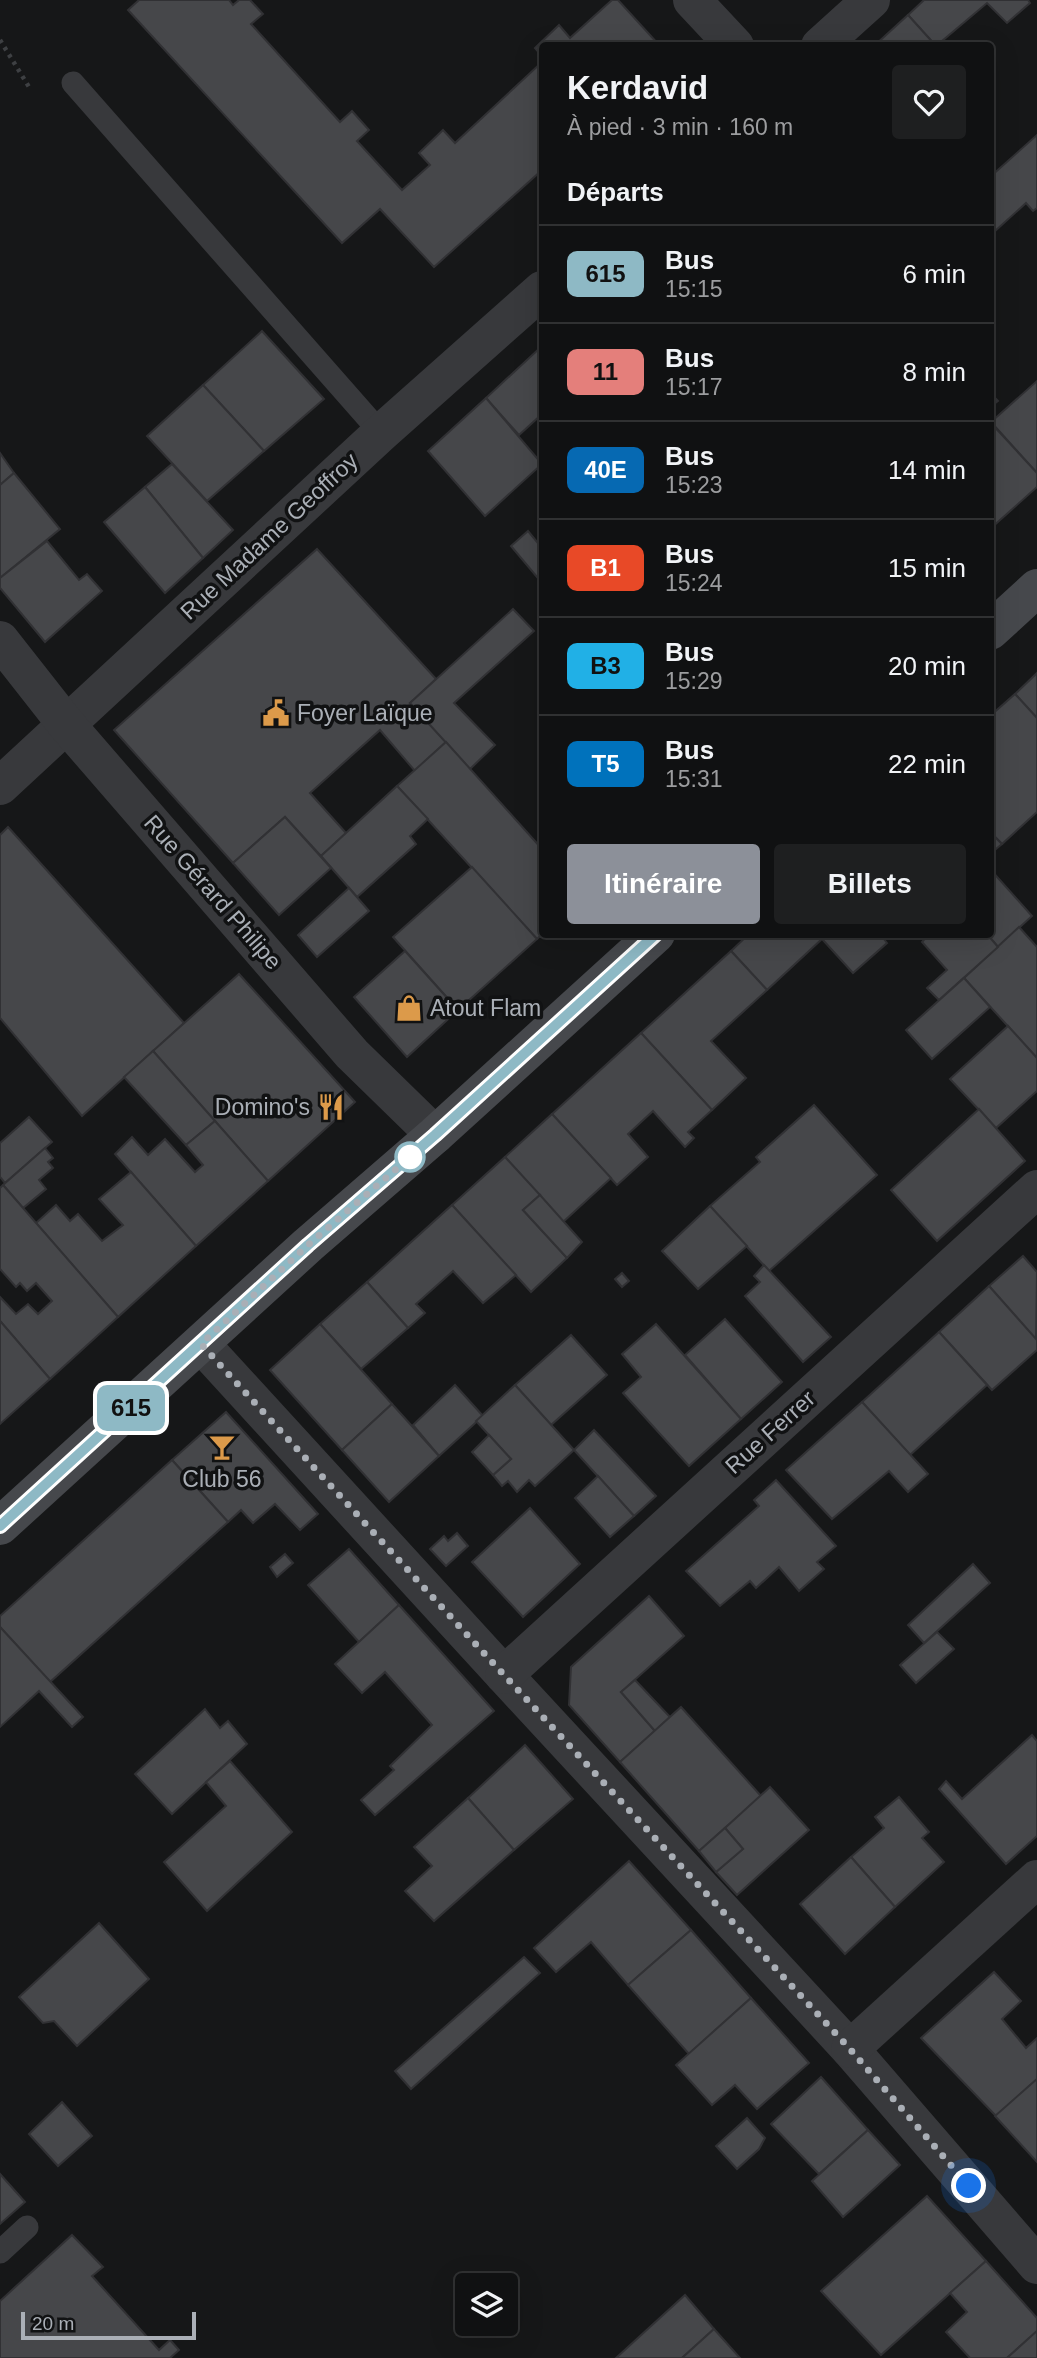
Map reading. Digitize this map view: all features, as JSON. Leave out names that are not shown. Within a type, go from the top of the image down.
[{"type":"main road","points":[[994,627],[1037,588]]},
{"type":"main road","points":[[0,1526],[308,1245],[435,1135],[652,938]]},
{"type":"street","points":[[692,0],[730,42]]},
{"type":"street","points":[[824,42],[871,0]]},
{"type":"street","name":"Rue Madame Geoffroy","points":[[0,786],[381,433],[539,293]]},
{"type":"street","name":"Rue Gérard Philipe","points":[[0,640],[66,724],[352,1054],[435,1135]]},
{"type":"street","name":"Rue Ferrer","points":[[504,1675],[1037,1189]]},
{"type":"street","points":[[201,1344],[850,2049],[1037,2264]]},
{"type":"street","points":[[850,2049],[1037,1879]]},
{"type":"lane","points":[[73,83],[381,433]]},
{"type":"lane","points":[[0,2252],[27,2227]]},
{"type":"building","points":[[139,0],[229,0],[233,5],[239,0],[250,0],[263,14],[251,24],[340,122],[352,111],[369,130],[357,141],[402,190],[430,165],[419,153],[443,130],[455,143],[539,65],[539,173],[434,267],[380,209],[342,243],[128,10]]},
{"type":"building","points":[[612,0],[618,0],[656,42],[541,42],[559,25],[570,38]]},
{"type":"building","points":[[924,0],[1028,0],[1030,3],[1007,23],[987,3],[941,42],[932,42],[908,15]]},
{"type":"building","points":[[908,15],[932,42],[878,42]]},
{"type":"building","points":[[1037,135],[1037,208],[1033,211],[1026,203],[995,231],[994,173]]},
{"type":"building","points":[[262,331],[324,399],[264,451],[203,385]]},
{"type":"building","points":[[539,349],[539,417],[519,435],[486,398]]},
{"type":"building","points":[[1037,381],[1037,473],[994,425],[994,419]]},
{"type":"building","points":[[203,385],[264,451],[207,501],[147,436]]},
{"type":"building","points":[[486,398],[539,460],[539,467],[485,516],[428,451]]},
{"type":"building","points":[[994,426],[1037,473],[1037,487],[994,525]]},
{"type":"building","points":[[0,453],[14,473],[0,485]]},
{"type":"building","points":[[172,464],[233,530],[203,558],[145,487]]},
{"type":"building","points":[[14,473],[60,529],[0,578],[0,485]]},
{"type":"building","points":[[145,487],[203,558],[165,593],[104,522]]},
{"type":"building","points":[[528,531],[539,544],[539,579],[511,546]]},
{"type":"building","points":[[47,541],[79,580],[87,574],[102,591],[45,642],[0,588],[0,578]]},
{"type":"building","name":"Foyer Laïque","points":[[317,549],[436,679],[410,703],[446,742],[415,771],[380,730],[310,793],[346,833],[321,856],[285,817],[233,863],[114,730]]},
{"type":"building","points":[[513,609],[534,631],[454,703],[495,745],[470,769],[410,703]]},
{"type":"building","points":[[1037,673],[1037,718],[1015,694]]},
{"type":"building","points":[[1015,694],[1037,718],[1037,812],[1002,844],[994,836],[994,712]]},
{"type":"building","points":[[446,742],[539,846],[537,939],[397,786]]},
{"type":"building","points":[[397,786],[428,819],[410,836],[416,844],[357,897],[321,856]]},
{"type":"building","points":[[285,817],[331,868],[279,915],[233,863]]},
{"type":"building","points":[[8,827],[184,1023],[82,1116],[0,1018],[0,835]]},
{"type":"building","points":[[994,836],[1002,844],[994,851]]},
{"type":"building","points":[[472,867],[537,939],[458,1010],[393,937]]},
{"type":"building","points":[[994,873],[1032,916],[998,947],[990,938],[994,938]]},
{"type":"building","points":[[349,888],[369,911],[317,957],[298,935]]},
{"type":"building","points":[[1019,927],[1037,947],[1037,1058],[964,978]]},
{"type":"building","points":[[745,938],[883,938],[887,943],[853,973],[822,939],[767,990],[731,951]]},
{"type":"building","points":[[926,938],[990,938],[998,947],[939,1000],[927,988],[947,970],[922,942]]},
{"type":"building","points":[[405,951],[458,1010],[407,1057],[354,997]]},
{"type":"building","points":[[731,951],[767,990],[711,1041],[746,1078],[712,1110],[641,1033]]},
{"type":"building","points":[[239,974],[355,1102],[268,1181],[153,1051]]},
{"type":"building","points":[[964,978],[990,1007],[932,1059],[906,1030]]},
{"type":"building","points":[[1008,1026],[1037,1058],[1037,1091],[996,1128],[950,1079]]},
{"type":"building","points":[[641,1033],[712,1110],[688,1132],[694,1138],[685,1147],[653,1111],[628,1134],[648,1157],[617,1185],[552,1114]]},
{"type":"building","points":[[153,1051],[215,1121],[186,1145],[124,1077]]},
{"type":"building","points":[[814,1105],[877,1175],[769,1271],[710,1206],[760,1162],[756,1157]]},
{"type":"building","points":[[979,1109],[1025,1161],[937,1241],[891,1190]]},
{"type":"building","points":[[552,1114],[611,1178],[563,1222],[505,1157]]},
{"type":"building","points":[[29,1117],[52,1142],[5,1183],[0,1177],[0,1143]]},
{"type":"building","points":[[215,1121],[268,1181],[196,1246],[115,1154],[132,1137],[148,1155],[165,1139],[195,1172],[203,1165],[186,1145]]},
{"type":"building","points":[[45,1148],[53,1158],[48,1162],[53,1168],[39,1180],[46,1189],[23,1208],[3,1185]]},
{"type":"building","points":[[505,1157],[540,1195],[523,1210],[567,1258],[531,1292],[452,1205]]},
{"type":"building","points":[[131,1172],[196,1246],[118,1317],[36,1223],[56,1205],[70,1221],[78,1214],[102,1241],[123,1225],[99,1199]]},
{"type":"building","points":[[3,1185],[118,1317],[50,1379],[0,1321],[0,1297],[16,1314],[28,1304],[38,1314],[52,1301],[36,1283],[27,1291],[20,1283],[16,1287],[0,1269],[0,1188]]},
{"type":"building","points":[[540,1195],[582,1242],[567,1258],[523,1210]]},
{"type":"building","points":[[452,1205],[516,1275],[483,1303],[453,1271],[416,1304],[425,1313],[408,1328],[367,1282]]},
{"type":"building","points":[[710,1206],[747,1246],[698,1289],[662,1251]]},
{"type":"building","points":[[1023,1256],[1037,1272],[1036,1340],[989,1286]]},
{"type":"building","points":[[764,1265],[831,1337],[803,1362],[745,1296],[760,1282],[754,1276]]},
{"type":"building","points":[[622,1273],[629,1281],[622,1287],[615,1279]]},
{"type":"building","points":[[367,1282],[408,1328],[361,1369],[320,1324]]},
{"type":"building","points":[[989,1286],[1037,1340],[1037,1350],[992,1390],[939,1332]]},
{"type":"building","points":[[725,1319],[782,1382],[741,1419],[685,1355]]},
{"type":"building","points":[[0,1321],[50,1379],[0,1424]]},
{"type":"building","points":[[320,1324],[392,1404],[342,1450],[270,1370]]},
{"type":"building","points":[[656,1324],[741,1419],[689,1466],[623,1393],[641,1377],[622,1354]]},
{"type":"building","points":[[939,1332],[987,1385],[910,1455],[862,1402]]},
{"type":"building","points":[[571,1335],[607,1375],[551,1425],[515,1385]]},
{"type":"building","points":[[455,1385],[483,1416],[439,1456],[413,1425]]},
{"type":"building","points":[[515,1385],[574,1450],[535,1486],[529,1480],[517,1492],[508,1481],[502,1486],[493,1475],[511,1459],[476,1421]]},
{"type":"building","points":[[862,1402],[928,1474],[908,1492],[889,1471],[832,1519],[786,1470]]},
{"type":"building","points":[[392,1404],[439,1456],[389,1502],[342,1450]]},
{"type":"building","points":[[226,1412],[318,1514],[300,1530],[275,1504],[253,1523],[241,1510],[228,1522],[172,1460]]},
{"type":"building","points":[[594,1430],[656,1496],[634,1516],[574,1450]]},
{"type":"building","points":[[489,1435],[511,1459],[493,1475],[472,1452]]},
{"type":"building","points":[[172,1460],[228,1522],[50,1682],[0,1627],[0,1616]]},
{"type":"building","points":[[598,1476],[634,1516],[610,1537],[575,1498]]},
{"type":"building","points":[[776,1480],[836,1546],[817,1562],[824,1569],[799,1591],[779,1567],[756,1588],[750,1581],[720,1606],[686,1571],[759,1506],[754,1500]]},
{"type":"building","points":[[530,1508],[580,1564],[523,1617],[472,1562]]},
{"type":"building","points":[[457,1533],[468,1546],[446,1566],[430,1549],[444,1536],[448,1541]]},
{"type":"building","points":[[349,1549],[399,1605],[359,1642],[308,1585]]},
{"type":"building","points":[[285,1554],[293,1563],[277,1577],[270,1567]]},
{"type":"building","points":[[973,1564],[990,1583],[924,1643],[908,1625]]},
{"type":"building","points":[[649,1596],[684,1636],[621,1692],[655,1731],[620,1762],[569,1705],[571,1667]]},
{"type":"building","points":[[399,1605],[494,1711],[375,1815],[361,1800],[394,1770],[390,1766],[432,1725],[385,1672],[362,1693],[335,1664]]},
{"type":"building","points":[[0,1627],[83,1717],[72,1727],[39,1691],[0,1727]]},
{"type":"building","points":[[937,1632],[954,1649],[916,1683],[900,1665]]},
{"type":"building","points":[[635,1680],[670,1717],[655,1731],[621,1692]]},
{"type":"building","points":[[681,1707],[761,1796],[699,1851],[620,1762]]},
{"type":"building","points":[[205,1709],[220,1728],[228,1721],[247,1744],[172,1814],[135,1774]]},
{"type":"building","points":[[1032,1735],[1037,1741],[1037,1836],[1006,1864],[939,1789],[946,1781],[962,1799]]},
{"type":"building","points":[[525,1745],[573,1799],[514,1850],[468,1798]]},
{"type":"building","points":[[230,1761],[292,1832],[207,1911],[164,1862],[226,1806],[206,1782]]},
{"type":"building","points":[[770,1787],[809,1830],[737,1895],[716,1872],[743,1849],[725,1828]]},
{"type":"building","points":[[899,1797],[929,1832],[922,1838],[944,1862],[895,1907],[851,1857],[884,1828],[875,1817]]},
{"type":"building","points":[[468,1798],[514,1850],[434,1921],[405,1891],[432,1866],[414,1847]]},
{"type":"building","points":[[725,1828],[743,1849],[716,1872],[699,1851]]},
{"type":"building","points":[[851,1857],[895,1907],[845,1954],[800,1904]]},
{"type":"building","points":[[629,1861],[691,1930],[628,1985],[591,1942],[556,1972],[534,1948]]},
{"type":"building","points":[[99,1923],[149,1979],[77,2046],[54,2021],[43,2023],[19,1997]]},
{"type":"building","points":[[691,1930],[751,1998],[689,2054],[628,1985]]},
{"type":"building","points":[[524,1957],[540,1973],[411,2089],[395,2071]]},
{"type":"building","points":[[994,1972],[1021,2001],[1002,2019],[1026,2048],[1037,2038],[1037,2079],[996,2116],[921,2038]]},
{"type":"building","points":[[751,1998],[809,2063],[757,2109],[735,2085],[712,2105],[676,2065]]},
{"type":"building","points":[[821,2077],[868,2130],[819,2174],[771,2124]]},
{"type":"building","points":[[1037,2079],[1037,2162],[995,2116]]},
{"type":"building","points":[[62,2102],[92,2136],[58,2166],[29,2134]]},
{"type":"building","points":[[747,2118],[765,2138],[759,2149],[737,2169],[716,2146]]},
{"type":"building","points":[[868,2130],[900,2165],[843,2217],[812,2181]]},
{"type":"building","points":[[0,2174],[25,2202],[0,2224]]},
{"type":"building","points":[[927,2196],[986,2261],[881,2355],[821,2291]]},
{"type":"building","points":[[72,2235],[103,2267],[92,2276],[159,2350],[170,2340],[179,2350],[170,2358],[0,2358],[0,2301]]},
{"type":"building","points":[[986,2261],[1037,2318],[1037,2331],[1007,2358],[970,2358],[946,2332],[967,2312],[950,2293]]},
{"type":"building","points":[[685,2295],[714,2329],[682,2358],[616,2358]]},
{"type":"building","points":[[714,2329],[740,2358],[682,2358]]},
{"type":"building","points":[[1037,2331],[1037,2358],[1007,2358]]},
{"type":"bus line","name":"615","points":[[0,1526],[308,1245],[435,1135],[652,938]]},
{"type":"place","name":"Foyer Laïque","points":[[276,713]]},
{"type":"place","name":"Atout Flam","points":[[409,1008]]},
{"type":"place","name":"Domino's","points":[[331,1107]]},
{"type":"place","name":"Club 56","points":[[222,1447]]},
{"type":"route","points":[[410,1157],[417,1151],[308,1245],[201,1344],[850,2049],[969,2186]]}]
